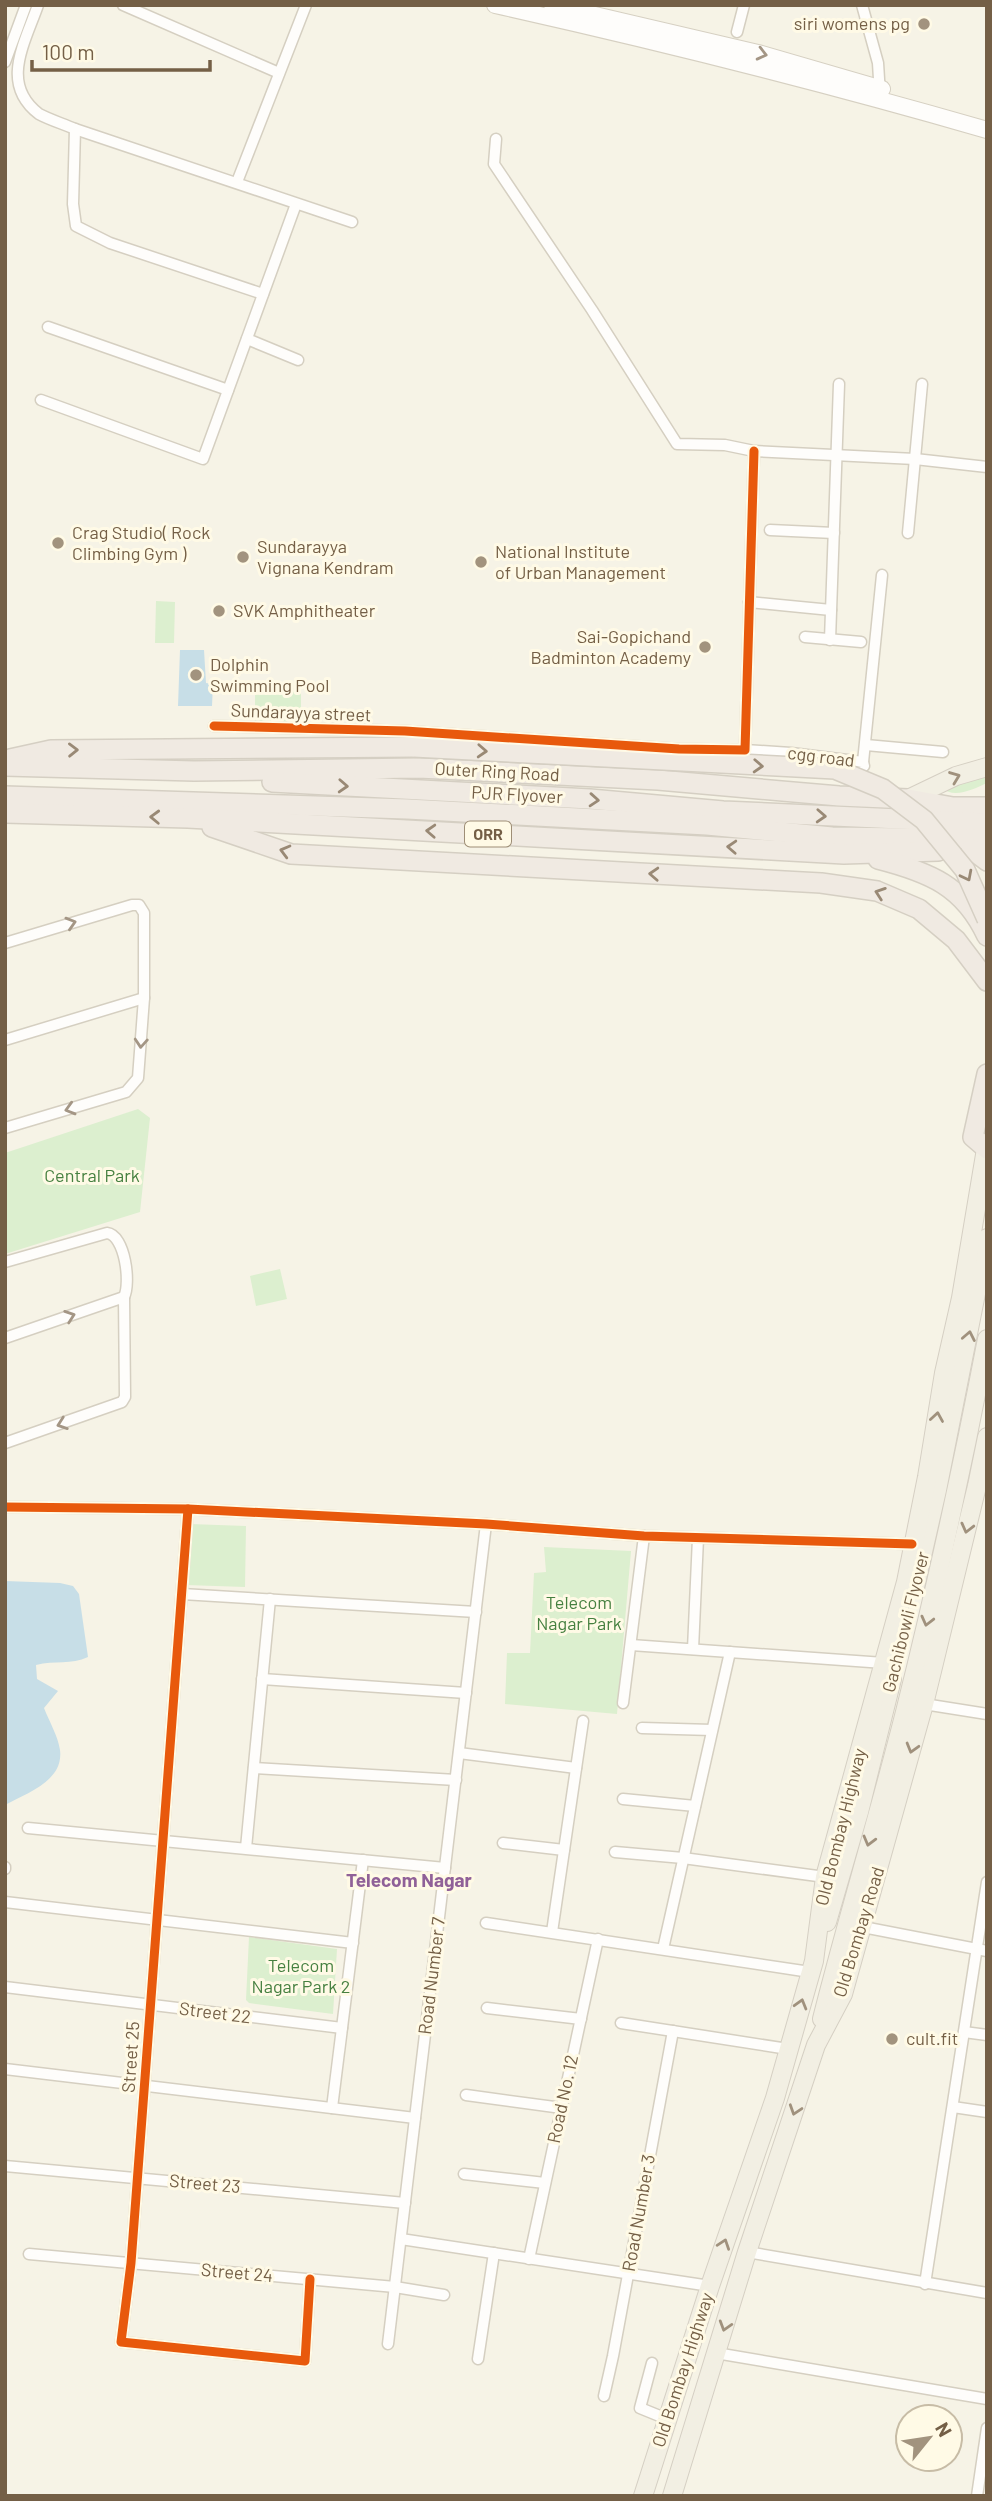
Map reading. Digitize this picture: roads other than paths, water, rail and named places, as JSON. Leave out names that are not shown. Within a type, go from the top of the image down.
[{"type":"highway","points":[[5,760],[51,750],[414,747],[835,769],[883,789],[924,820],[965,870],[987,919]]},
{"type":"highway","name":"Outer Ring Road","points":[[5,766],[194,771],[419,768],[645,779],[908,799],[953,807],[987,807]]},
{"type":"highway","name":"PJR Flyover","points":[[5,779],[268,782],[590,799],[723,811],[987,823]]},
{"type":"highway","points":[[953,807],[987,791]]},
{"type":"highway","name":"PJR Flyover","points":[[5,796],[407,809],[707,825],[983,850]]},
{"type":"highway","name":"ORR","points":[[5,813],[188,818],[844,854],[983,850]]},
{"type":"highway","points":[[188,818],[290,854],[821,883],[877,891],[919,909],[956,940],[987,981]]},
{"type":"highway","points":[[844,854],[906,866],[927,874],[953,889],[987,936]]},
{"type":"highway","points":[[987,1074],[973,1137],[987,1147]]},
{"type":"main road","points":[[908,799],[956,776],[987,767]]},
{"type":"main road","name":"Old Bombay Highway","points":[[643,2496],[710,2286],[775,2098],[812,1966],[825,1877],[906,1582],[987,1147]]},
{"type":"main road","name":"Gachibowli Flyover","points":[[816,2045],[835,1927],[859,1812],[923,1556],[987,1238]]},
{"type":"main road","name":"Gachibowli Flyover","points":[[812,1966],[835,1927],[904,1714],[942,1559],[987,1339]]},
{"type":"main road","name":"Old Bombay Road","points":[[672,2496],[747,2252],[816,2045],[843,1994],[863,1927],[982,1487],[987,1437]]},
{"type":"street","points":[[5,62],[26,5]]},
{"type":"street","points":[[38,5],[14,72],[20,97],[41,115],[75,129],[352,222]]},
{"type":"street","points":[[123,5],[279,74]]},
{"type":"street","points":[[237,182],[306,5]]},
{"type":"street","points":[[495,5],[987,118]]},
{"type":"street","points":[[552,5],[758,53],[987,130]]},
{"type":"street","points":[[737,32],[744,5]]},
{"type":"street","points":[[865,6],[878,63],[880,94]]},
{"type":"street","points":[[75,129],[73,204],[76,226],[110,243],[263,294]]},
{"type":"street","points":[[496,139],[494,164],[592,310],[677,444],[725,445],[754,451],[836,454],[987,467]]},
{"type":"street","points":[[41,400],[203,460],[296,204]]},
{"type":"street","points":[[48,327],[229,390]]},
{"type":"street","points":[[247,338],[298,360]]},
{"type":"street","points":[[830,640],[839,384]]},
{"type":"street","points":[[908,533],[922,384]]},
{"type":"street","points":[[745,750],[754,451]]},
{"type":"street","points":[[769,530],[834,533]]},
{"type":"street","points":[[863,762],[882,575]]},
{"type":"street","points":[[749,602],[831,610]]},
{"type":"street","points":[[805,637],[861,642]]},
{"type":"street","name":"Sundarayya street","points":[[214,726],[552,739],[679,749],[745,750]]},
{"type":"street","points":[[866,745],[943,752]]},
{"type":"street","name":"cgg road","points":[[745,750],[863,762],[867,797]]},
{"type":"street","points":[[5,943],[132,905],[139,905],[144,914],[144,998],[138,1078],[126,1092],[5,1128]]},
{"type":"street","points":[[5,1040],[144,998]]},
{"type":"street","points":[[5,1262],[107,1233],[118,1239],[128,1282],[124,1297],[125,1396],[122,1402],[5,1443]]},
{"type":"street","points":[[5,1338],[124,1297]]},
{"type":"street","points":[[5,1507],[188,1509],[486,1524],[644,1536],[912,1544]]},
{"type":"street","name":"Street 25","points":[[188,1509],[138,2178],[121,2342],[304,2361],[310,2279]]},
{"type":"street","name":"Road Number 7","points":[[388,2344],[486,1524]]},
{"type":"street","points":[[623,1703],[644,1536]]},
{"type":"street","points":[[693,1649],[698,1538]]},
{"type":"street","points":[[182,1594],[476,1612]]},
{"type":"street","points":[[246,1848],[270,1599]]},
{"type":"street","points":[[631,1645],[884,1663]]},
{"type":"street","points":[[663,1949],[730,1652]]},
{"type":"street","points":[[262,1679],[466,1693]]},
{"type":"street","points":[[924,1704],[987,1714]]},
{"type":"street","points":[[552,1933],[583,1721]]},
{"type":"street","points":[[642,1728],[712,1730]]},
{"type":"street","points":[[459,1753],[576,1768]]},
{"type":"street","points":[[254,1768],[456,1780]]},
{"type":"street","points":[[623,1799],[695,1806]]},
{"type":"street","points":[[29,1828],[445,1868]]},
{"type":"street","points":[[503,1843],[564,1850]]},
{"type":"street","points":[[615,1852],[825,1877]]},
{"type":"street","points":[[332,2108],[363,1860]]},
{"type":"street","points":[[925,2284],[964,2032],[982,1951],[987,1882]]},
{"type":"street","points":[[5,1902],[353,1942]]},
{"type":"street","points":[[486,1923],[663,1949],[812,1966]]},
{"type":"street","points":[[863,1927],[982,1951]]},
{"type":"street","name":"Road No. 12","points":[[528,2259],[598,1939]]},
{"type":"street","name":"Street 22","points":[[5,1987],[342,2028]]},
{"type":"street","points":[[487,2007],[581,2019]]},
{"type":"street","points":[[621,2023],[788,2049]]},
{"type":"street","name":"Road Number 3","points":[[604,2396],[673,2031]]},
{"type":"street","points":[[964,2032],[987,2035]]},
{"type":"street","points":[[5,2069],[415,2118]]},
{"type":"street","points":[[466,2095],[562,2108]]},
{"type":"street","points":[[953,2107],[987,2112]]},
{"type":"street","name":"Street 23","points":[[5,2166],[405,2203]]},
{"type":"street","points":[[464,2174],[545,2183]]},
{"type":"street","points":[[401,2239],[710,2286]]},
{"type":"street","points":[[747,2252],[987,2293]]},
{"type":"street","points":[[478,2359],[494,2253]]},
{"type":"street","name":"Street 24","points":[[29,2254],[395,2287],[444,2295]]},
{"type":"street","points":[[716,2353],[987,2399]]},
{"type":"street","points":[[652,2363],[640,2408],[667,2419]]},
{"type":"street","points":[[977,2496],[987,2428]]},
{"type":"water","points":[[180,650],[204,650],[206,683],[213,684],[212,706],[178,706]]},
{"type":"water","points":[[5,1581],[73,1586],[79,1594],[88,1657],[36,1665],[37,1679],[58,1691],[44,1708],[57,1739],[60,1761],[50,1778],[42,1785],[5,1805]]},
{"type":"place","name":"siri womens pg","points":[[924,24]]},
{"type":"place","name":"Crag Studio( Rock Climbing Gym )","points":[[58,543]]},
{"type":"place","name":"Sundarayya Vignana Kendram","points":[[243,557]]},
{"type":"place","name":"National Institute of Urban Management","points":[[481,562]]},
{"type":"place","name":"SVK Amphitheater","points":[[219,611]]},
{"type":"place","name":"Sai-Gopichand Badminton Academy","points":[[705,647]]},
{"type":"place","name":"Dolphin Swimming Pool","points":[[196,675]]},
{"type":"place","name":"cult.fit","points":[[892,2039]]},
{"type":"district","name":"Telecom Nagar","points":[[409,1880]]},
{"type":"park label","name":"Central Park","points":[[92,1176]]},
{"type":"park label","name":"Telecom Nagar Park","points":[[579,1613]]},
{"type":"park label","name":"Telecom Nagar Park 2","points":[[301,1976]]}]
